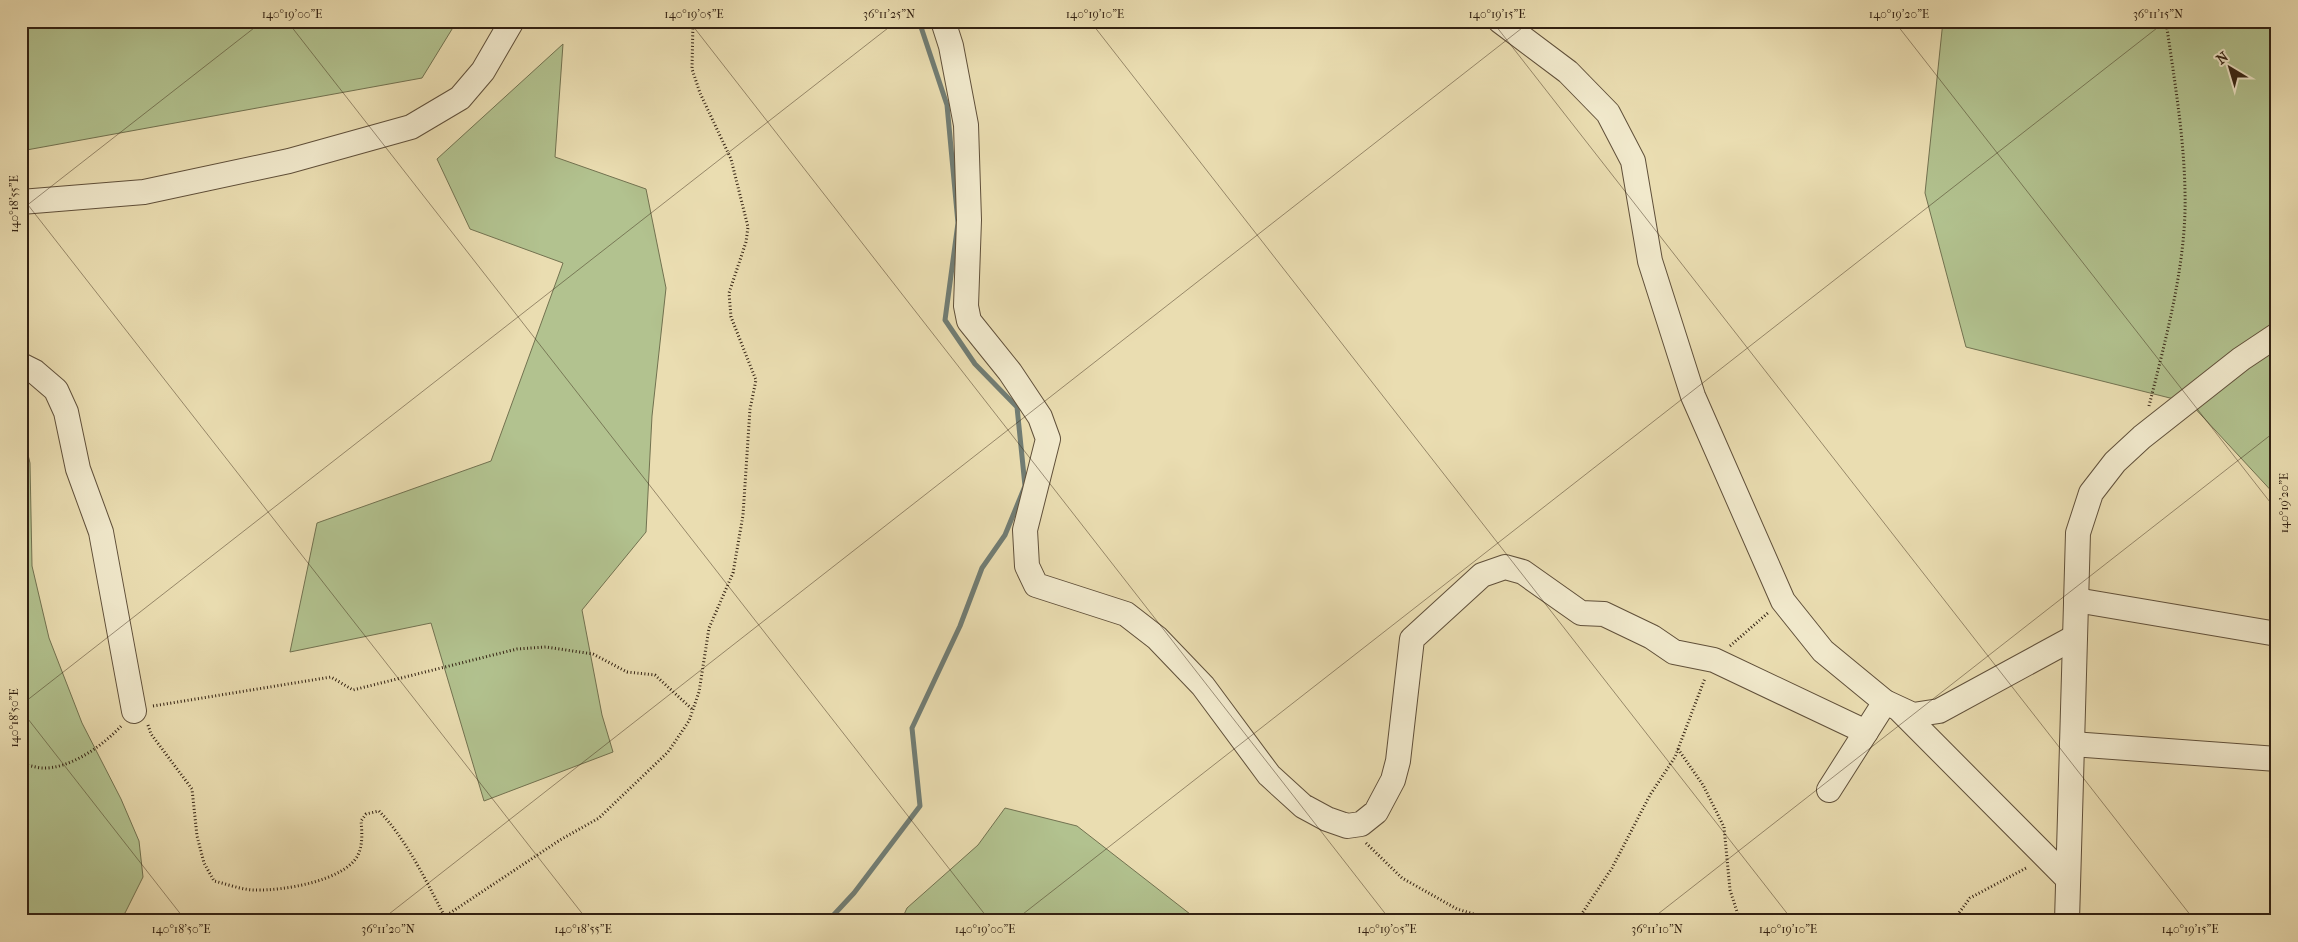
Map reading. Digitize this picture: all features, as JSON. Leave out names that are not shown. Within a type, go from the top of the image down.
[{"type":"street","points":[[21,202],[144,192],[289,161],[411,127],[460,98],[483,71],[512,21]]},
{"type":"street","points":[[943,21],[951,46],[966,125],[969,220],[966,306],[969,321],[1010,372],[1040,416],[1048,439],[1025,530],[1027,566],[1036,585],[1126,614],[1156,638],[1203,686],[1269,775],[1303,806],[1327,819],[1347,826],[1361,824],[1376,812],[1393,780],[1398,761],[1412,639],[1482,575],[1506,567],[1523,572],[1581,613],[1604,614],[1652,637],[1674,652],[1714,660],[1866,732]]},
{"type":"street","points":[[1500,21],[1568,72],[1608,113],[1633,161],[1650,261],[1693,396],[1783,601],[1824,651],[1893,706],[2067,878]]},
{"type":"street","points":[[2067,921],[2078,533],[2091,493],[2115,462],[2142,437],[2241,359],[2277,335]]},
{"type":"street","points":[[21,365],[34,372],[56,390],[66,412],[78,469],[101,532],[137,709]]},
{"type":"street","points":[[2076,600],[2277,634]]},
{"type":"street","points":[[1893,706],[1913,715],[1940,711],[2075,637]]},
{"type":"street","points":[[1830,790],[1866,732],[1893,706]]},
{"type":"street","points":[[2072,744],[2277,759]]},
{"type":"path","points":[[438,921],[560,840],[599,818],[668,752],[689,721],[700,692],[709,628],[733,573],[743,515],[750,409],[756,380],[731,317],[729,293],[746,242],[748,227],[731,159],[700,93],[692,69],[693,21]]},
{"type":"path","points":[[2149,408],[2166,340],[2182,249],[2185,193],[2180,130],[2166,21]]},
{"type":"path","points":[[1576,921],[1612,868],[1650,795],[1678,748],[1703,682],[1714,660],[1783,601]]},
{"type":"path","points":[[21,764],[42,768],[76,761],[111,736],[137,709],[331,677],[353,690],[517,649],[546,647],[593,654],[626,672],[655,675],[693,710]]},
{"type":"path","points":[[21,686],[28,705],[21,712]]},
{"type":"path","points":[[137,709],[151,734],[192,789],[197,836],[204,863],[214,881],[254,890],[283,890],[345,870],[358,855],[363,835],[361,821],[366,814],[379,811],[387,820],[423,876],[445,916]]},
{"type":"path","points":[[1678,748],[1703,785],[1724,827],[1730,890],[1740,921]]},
{"type":"path","points":[[1347,826],[1402,878],[1457,909],[1496,921]]},
{"type":"path","points":[[1953,921],[1970,898],[2046,858]]},
{"type":"green space","points":[[21,21],[457,21],[422,78],[21,151]]},
{"type":"green space","points":[[1943,21],[2277,21],[2277,497],[2190,403],[1966,347],[1925,193]]},
{"type":"green space","points":[[563,44],[555,157],[646,189],[666,288],[652,416],[646,532],[582,610],[602,715],[613,752],[484,801],[431,623],[290,652],[317,523],[491,461],[563,263],[470,229],[437,159]]},
{"type":"green space","points":[[21,426],[30,463],[32,566],[49,638],[82,723],[121,799],[139,841],[143,877],[125,913],[113,921],[21,921]]},
{"type":"green space","points":[[1005,808],[1077,826],[1199,921],[901,921],[907,908],[978,845]]},
{"type":"waterway","points":[[828,921],[854,893],[920,806],[912,728],[960,626],[982,568],[1005,535],[1025,486],[1017,407],[975,364],[945,320],[958,223],[947,105],[919,21]]}]
